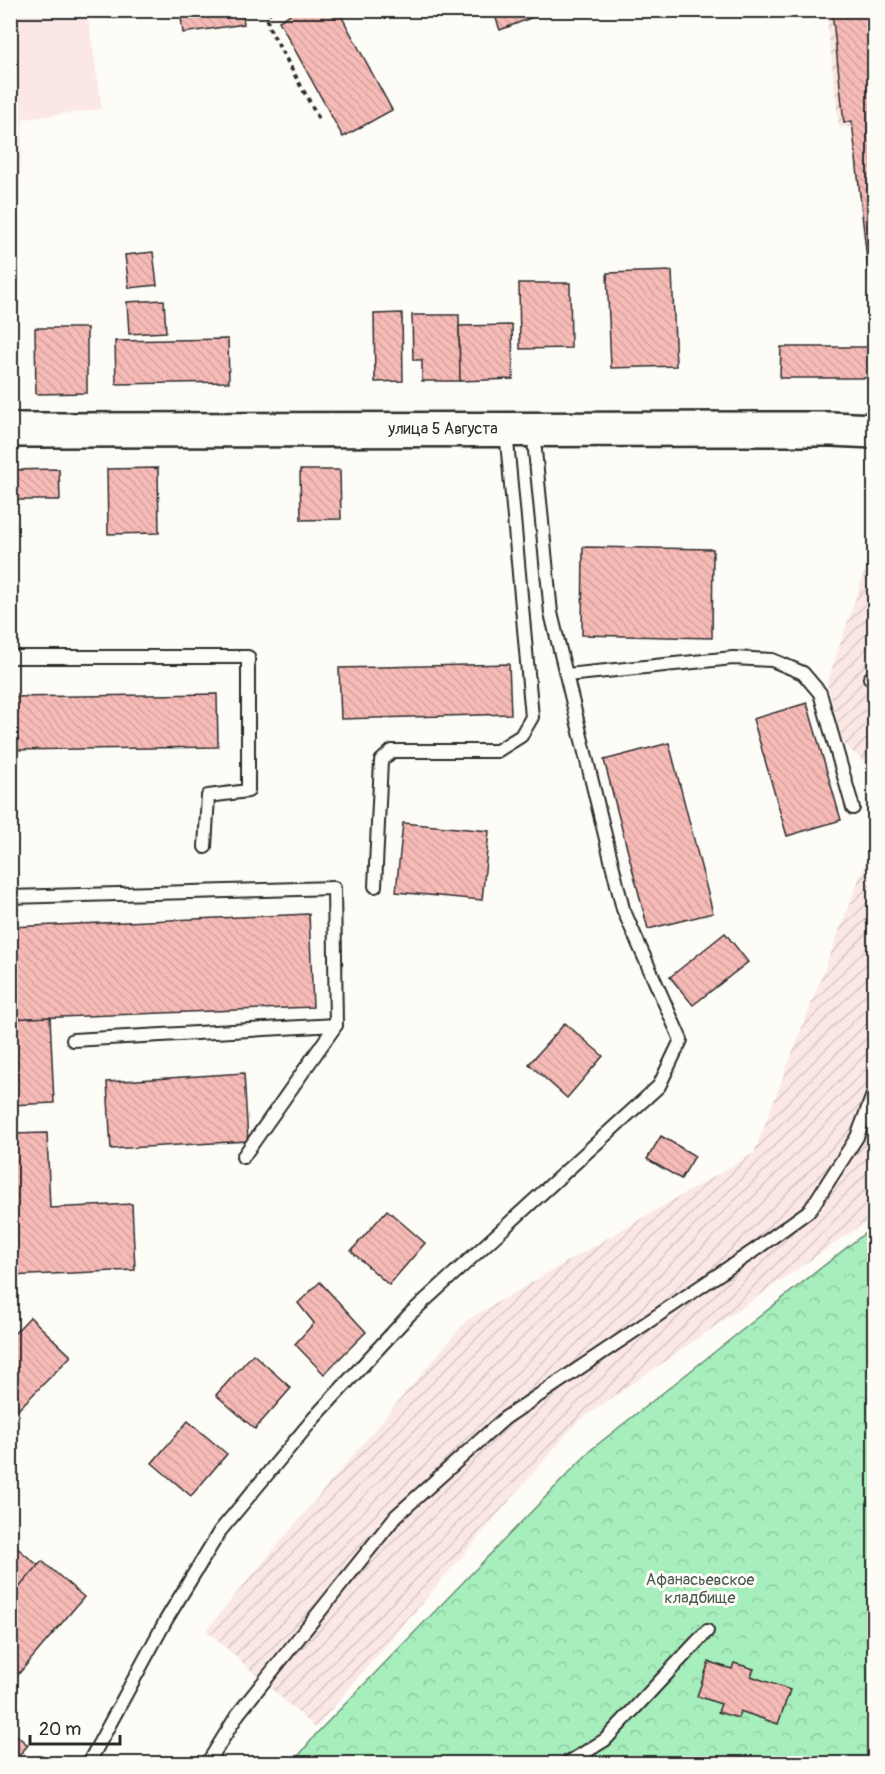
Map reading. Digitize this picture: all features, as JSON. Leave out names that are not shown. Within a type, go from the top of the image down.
[{"type":"main road","name":"улица 5 Августа","points":[[10,430],[831,429],[874,431]]},
{"type":"lane","points":[[88,1764],[166,1620],[220,1531],[314,1418],[410,1314],[659,1086],[681,1040],[624,909],[551,613],[519,429]]},
{"type":"lane","points":[[375,886],[381,761],[392,751],[497,751],[521,736],[532,717],[519,429]]},
{"type":"lane","points":[[10,657],[248,657],[248,791],[208,796],[205,847]]},
{"type":"lane","points":[[567,675],[733,658],[772,660],[803,673],[820,693],[853,808]]},
{"type":"lane","points":[[10,897],[334,888],[336,1025],[243,1157]]},
{"type":"lane","points":[[73,1040],[336,1025]]},
{"type":"lane","points":[[207,1764],[238,1714],[396,1516],[505,1418],[810,1210],[858,1137],[874,1092]]},
{"type":"lane","points":[[566,1764],[605,1740],[707,1631]]},
{"type":"path","points":[[270,10],[267,24],[320,120]]},
{"type":"shaded area","points":[[11,10],[87,11],[102,109],[23,119],[17,229],[11,232]]},
{"type":"shaded area","points":[[826,11],[874,11],[874,124],[839,128]]},
{"type":"shaded area","points":[[874,544],[874,771],[843,743],[827,683]]},
{"type":"shaded area","points":[[874,840],[874,1216],[577,1422],[315,1728],[206,1630],[467,1320],[754,1153]]},
{"type":"green space","name":"Афанасьевское кладбище","points":[[874,1226],[874,1763],[292,1764],[317,1733],[593,1448]]},
{"type":"building","points":[[107,10],[165,10],[109,18]]},
{"type":"building","points":[[180,10],[242,10],[244,24],[183,33]]},
{"type":"building","points":[[297,10],[338,10],[392,110],[343,137],[279,21]]},
{"type":"building","points":[[493,10],[551,10],[500,30]]},
{"type":"building","points":[[832,10],[874,10],[874,288],[870,288],[852,121],[844,123]]},
{"type":"building","points":[[153,252],[157,285],[129,288],[125,255]]},
{"type":"building","points":[[672,271],[676,366],[611,368],[607,273]]},
{"type":"building","points":[[519,283],[570,283],[571,348],[520,349]]},
{"type":"building","points":[[164,300],[166,332],[129,334],[127,302]]},
{"type":"building","points":[[402,313],[403,381],[375,382],[374,314]]},
{"type":"building","points":[[412,315],[459,315],[460,381],[422,381],[422,360],[413,360]]},
{"type":"building","points":[[512,325],[513,379],[460,381],[459,326]]},
{"type":"building","points":[[35,328],[87,328],[87,393],[36,394]]},
{"type":"building","points":[[228,339],[229,382],[116,384],[115,341]]},
{"type":"building","points":[[781,347],[874,347],[874,378],[780,378]]},
{"type":"building","points":[[158,468],[159,533],[108,534],[107,469]]},
{"type":"building","points":[[59,469],[60,500],[10,500],[10,470]]},
{"type":"building","points":[[300,470],[340,470],[341,519],[301,520]]},
{"type":"building","points":[[583,547],[713,549],[712,638],[582,635]]},
{"type":"building","points":[[509,664],[511,714],[341,719],[339,668]]},
{"type":"building","points":[[217,694],[218,747],[10,750],[10,697]]},
{"type":"building","points":[[807,703],[841,820],[787,836],[753,719]]},
{"type":"building","points":[[669,743],[713,913],[648,929],[604,760]]},
{"type":"building","points":[[403,823],[489,831],[482,900],[396,892]]},
{"type":"building","points":[[309,914],[313,1007],[10,1019],[10,927]]},
{"type":"building","points":[[725,933],[748,962],[693,1005],[670,977]]},
{"type":"building","points":[[50,1017],[54,1103],[10,1105],[10,1019]]},
{"type":"building","points":[[565,1023],[603,1056],[567,1098],[529,1064]]},
{"type":"building","points":[[244,1073],[248,1141],[111,1149],[107,1082]]},
{"type":"building","points":[[47,1133],[50,1208],[132,1204],[135,1270],[10,1276],[10,1134]]},
{"type":"building","points":[[661,1136],[695,1156],[681,1179],[647,1159]]},
{"type":"building","points":[[387,1210],[425,1243],[389,1285],[351,1251]]},
{"type":"building","points":[[320,1282],[366,1332],[324,1374],[295,1344],[314,1323],[298,1303]]},
{"type":"building","points":[[30,1317],[71,1356],[10,1418],[10,1338]]},
{"type":"building","points":[[253,1354],[291,1388],[255,1429],[216,1395]]},
{"type":"building","points":[[188,1421],[227,1454],[191,1496],[152,1463]]},
{"type":"building","points":[[10,1542],[39,1566],[10,1598]]},
{"type":"building","points":[[42,1561],[84,1597],[10,1684],[10,1598]]},
{"type":"building","points":[[709,1662],[732,1669],[734,1663],[754,1669],[751,1676],[790,1690],[778,1724],[740,1711],[738,1718],[718,1712],[721,1704],[697,1696]]},
{"type":"building","points":[[10,1730],[28,1745],[12,1764],[10,1764]]}]
